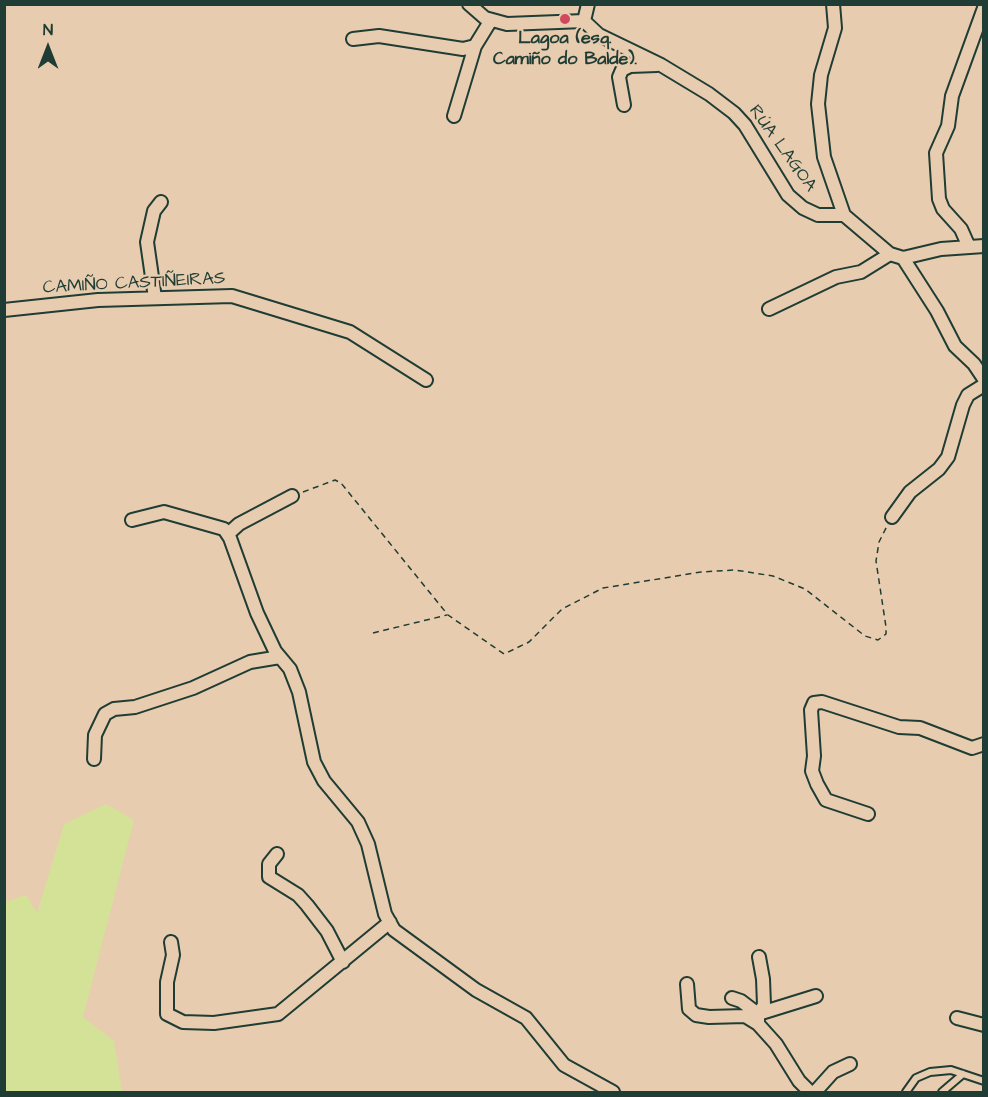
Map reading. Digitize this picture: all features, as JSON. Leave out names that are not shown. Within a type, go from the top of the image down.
[{"type":"street","points":[[469,4],[490,20],[507,24],[584,21],[588,4]]},
{"type":"street","points":[[833,4],[835,28],[821,75],[818,104],[824,157],[844,215],[890,254],[903,258],[941,249],[984,246]]},
{"type":"street","points":[[969,247],[961,230],[943,209],[939,199],[936,153],[948,126],[952,96],[984,8]]},
{"type":"street","points":[[454,116],[475,46],[490,20]]},
{"type":"street","name":"RÚA LAGOA","points":[[584,21],[599,35],[661,65],[709,94],[734,113],[745,125],[788,195],[802,208],[818,215],[844,215]]},
{"type":"street","points":[[353,39],[379,36],[463,49],[475,46]]},
{"type":"street","points":[[624,105],[619,76],[622,70],[630,66],[661,65]]},
{"type":"street","points":[[154,298],[147,242],[154,211],[161,202]]},
{"type":"street","points":[[770,309],[836,278],[861,272],[890,254]]},
{"type":"street","points":[[903,258],[937,311],[955,346],[974,364],[984,379]]},
{"type":"street","name":"CAMIÑO CASTIÑEIRAS","points":[[4,310],[98,300],[232,296],[350,332],[426,380]]},
{"type":"street","points":[[892,517],[910,492],[939,469],[948,457],[968,395],[984,385]]},
{"type":"street","points":[[228,534],[239,524],[292,496]]},
{"type":"street","points":[[132,520],[164,512],[213,525],[228,534],[257,613],[280,657],[290,669],[299,692],[314,762],[324,781],[358,822],[368,844],[394,930],[476,990],[526,1018],[564,1065],[613,1092]]},
{"type":"street","points":[[94,759],[95,735],[105,714],[114,709],[135,707],[193,688],[250,662],[280,657]]},
{"type":"street","points":[[868,814],[826,800],[817,784],[812,771],[811,710],[814,703],[822,702],[899,728],[920,728],[972,748],[984,744]]},
{"type":"street","points":[[277,854],[268,864],[269,877],[298,895],[307,905],[327,931],[344,962]]},
{"type":"street","points":[[171,942],[173,955],[166,982],[167,1014],[183,1022],[214,1023],[278,1014],[390,922]]},
{"type":"street","points":[[758,1019],[764,1005],[759,957]]},
{"type":"street","points":[[687,984],[689,1009],[696,1015],[709,1017],[745,1016],[758,1019],[816,996]]},
{"type":"street","points":[[732,998],[741,1000],[758,1019],[799,1081],[810,1092]]},
{"type":"street","points":[[957,1018],[984,1025]]},
{"type":"street","points":[[815,1092],[833,1072],[850,1064]]},
{"type":"lane","points":[[906,1092],[910,1083],[922,1075],[951,1070],[984,1081]]},
{"type":"lane","points":[[942,1092],[963,1074]]},
{"type":"path","points":[[292,496],[335,480],[341,483],[448,615],[498,652],[509,653],[529,642],[562,609],[603,588],[701,572],[735,570],[773,576],[805,589],[865,636],[878,640],[886,634],[886,627],[876,561],[879,542],[892,517]]},
{"type":"path","points":[[374,633],[448,615]]},
{"type":"green space","points":[[106,804],[134,820],[83,1017],[114,1041],[122,1092],[5,1092],[5,902],[26,895],[37,913],[64,824]]},
{"type":"place","name":"Lagoa (esq. Camiño do Balde).","points":[[565,19]]}]
